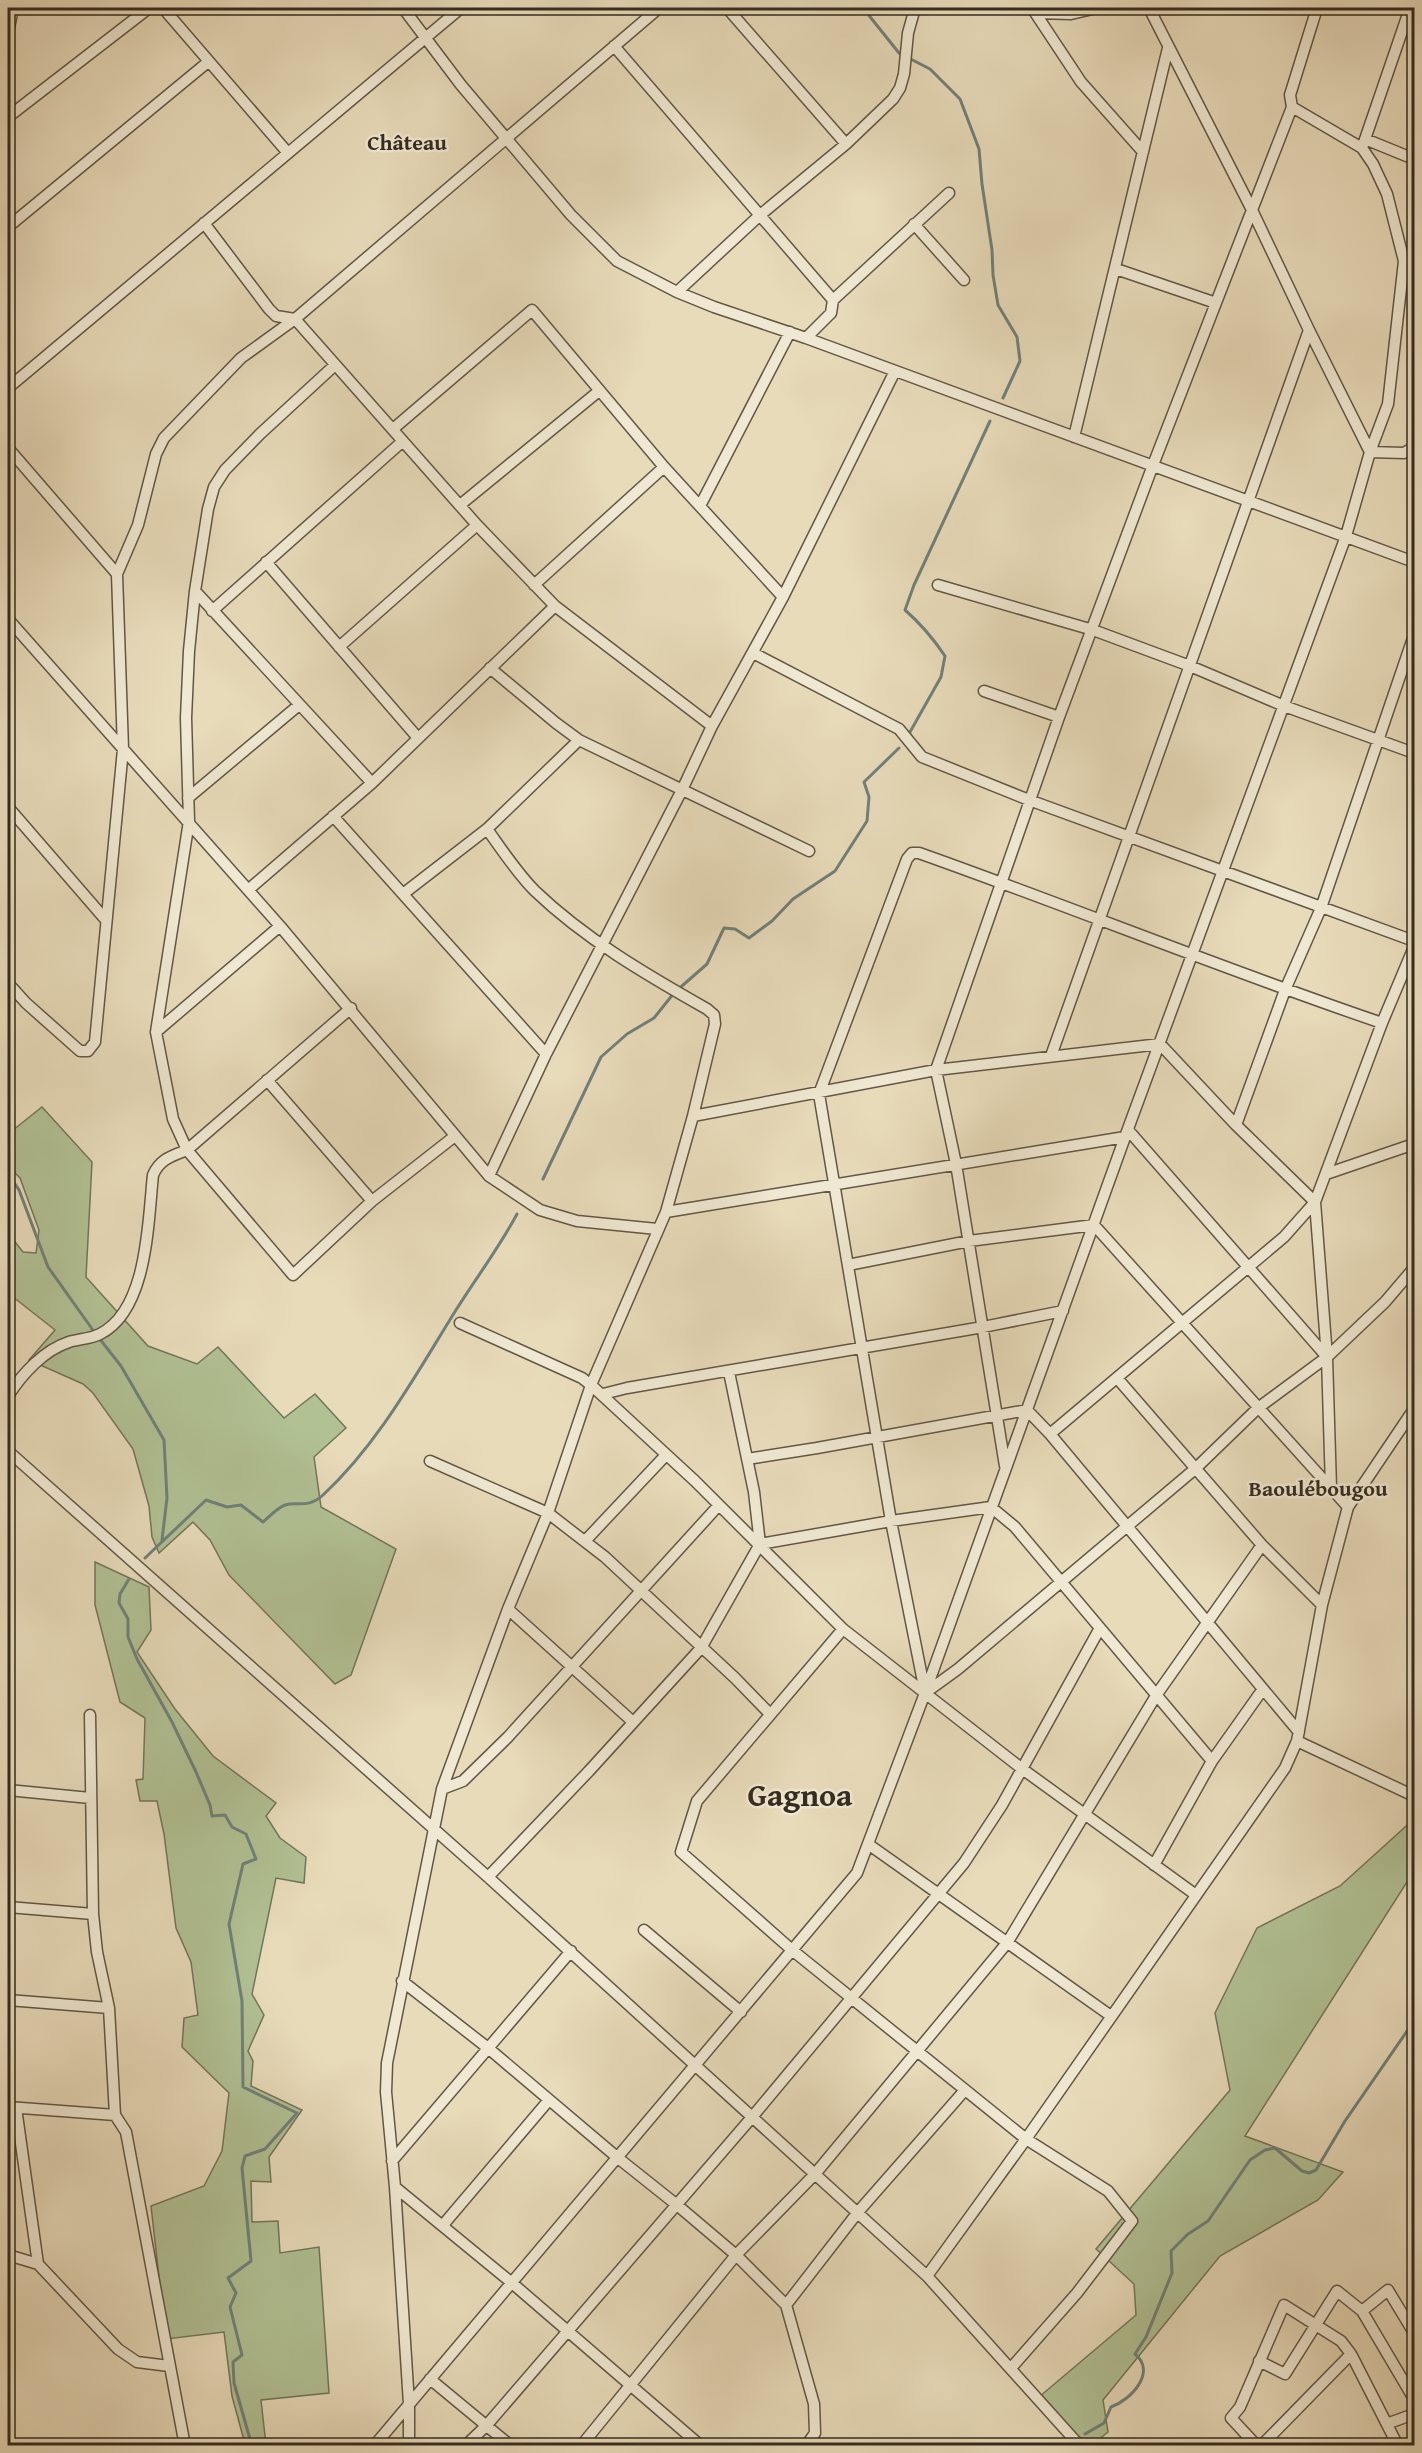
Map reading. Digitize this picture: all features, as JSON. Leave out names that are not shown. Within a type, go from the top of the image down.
[{"type":"street","points":[[8,33],[13,8]]},
{"type":"street","points":[[8,117],[149,8]]},
{"type":"street","points":[[163,8],[288,153]]},
{"type":"street","points":[[403,8],[424,38],[571,215],[610,255],[627,268],[714,307],[790,332],[1414,562]]},
{"type":"street","points":[[8,388],[461,8]]},
{"type":"street","points":[[8,983],[26,1003],[81,1051],[88,1051],[94,1042],[123,748],[117,574],[138,525],[156,454],[164,438],[241,358],[295,319],[659,8]]},
{"type":"street","points":[[727,8],[846,144]]},
{"type":"street","points":[[677,292],[759,216],[884,110],[900,88],[908,33],[915,8]]},
{"type":"street","points":[[1035,10],[1071,14],[1097,8]]},
{"type":"street","points":[[1149,8],[1252,210],[1308,330],[1370,452]]},
{"type":"street","points":[[1005,1467],[956,1164],[936,1070],[1059,717],[1153,465],[1292,107],[1290,95],[1317,8]]},
{"type":"street","points":[[374,2445],[857,1873],[925,1693],[1005,1467],[1346,536],[1370,452],[1388,404],[1409,263],[1387,194],[1364,144],[1410,8]]},
{"type":"street","points":[[1035,10],[1081,82],[1143,152]]},
{"type":"street","points":[[614,46],[833,300]]},
{"type":"street","points":[[1074,437],[1168,48]]},
{"type":"street","points":[[8,227],[208,62]]},
{"type":"street","points":[[1292,107],[1364,144],[1414,159]]},
{"type":"street","points":[[806,338],[831,313],[833,300],[949,194]]},
{"type":"street","points":[[204,223],[269,309],[276,316],[295,319],[477,525],[555,606],[712,726]]},
{"type":"street","points":[[914,224],[964,280]]},
{"type":"street","points":[[1116,269],[1216,303]]},
{"type":"street","points":[[393,429],[532,310],[664,467],[783,597]]},
{"type":"street","points":[[1051,1056],[1308,330]]},
{"type":"street","points":[[700,506],[790,332]]},
{"type":"street","points":[[335,365],[243,450],[225,470],[214,487],[208,509],[195,591],[186,718],[189,820],[156,1032],[173,1119],[187,1149],[293,1275],[372,1201],[455,1136]]},
{"type":"street","points":[[489,1176],[546,1054],[682,790],[712,726],[783,597],[895,371]]},
{"type":"street","points":[[460,505],[599,391]]},
{"type":"street","points":[[212,611],[403,441]]},
{"type":"street","points":[[1370,452],[1404,453],[1414,447]]},
{"type":"street","points":[[8,448],[117,574]]},
{"type":"street","points":[[534,585],[664,467]]},
{"type":"street","points":[[339,647],[477,525]]},
{"type":"street","points":[[266,562],[418,738]]},
{"type":"street","points":[[938,585],[1093,630],[1414,753]]},
{"type":"street","points":[[195,591],[372,783]]},
{"type":"street","points":[[248,890],[372,783],[555,606]]},
{"type":"street","points":[[8,619],[189,820],[351,1008],[489,1176],[540,1210],[577,1221],[657,1229]]},
{"type":"street","points":[[1236,1125],[1285,990],[1321,908],[1414,635]]},
{"type":"street","points":[[753,653],[899,729],[922,757],[1029,800],[1414,941]]},
{"type":"street","points":[[490,668],[579,740],[808,851]]},
{"type":"street","points":[[984,691],[1059,717]]},
{"type":"street","points":[[188,798],[298,705]]},
{"type":"street","points":[[403,894],[487,829],[579,740]]},
{"type":"street","points":[[8,807],[105,919]]},
{"type":"street","points":[[333,816],[546,1054]]},
{"type":"street","points":[[409,2445],[409,2404],[395,2187],[386,2092],[387,2063],[442,1789],[508,1609],[548,1513],[591,1385],[666,1212],[716,1024],[714,1015],[707,1009],[603,945],[534,890],[487,829]]},
{"type":"street","points":[[925,1693],[891,1521],[819,1094],[907,859],[912,853],[919,853],[1285,990],[1382,1023]]},
{"type":"street","points":[[156,1032],[280,926]]},
{"type":"street","points":[[1050,1434],[1284,1238],[1315,1202],[1382,1023],[1414,947]]},
{"type":"street","points":[[8,1396],[32,1366],[56,1347],[97,1336],[121,1316],[135,1289],[143,1264],[153,1175],[158,1165],[168,1157],[187,1149],[351,1008]]},
{"type":"street","points":[[693,1116],[819,1094],[936,1070],[1160,1044]]},
{"type":"street","points":[[1160,1044],[1236,1125],[1315,1202],[1327,1357],[1331,1488]]},
{"type":"street","points":[[267,1080],[372,1201]]},
{"type":"street","points":[[666,1212],[1127,1134]]},
{"type":"street","points":[[1127,1134],[1327,1357]]},
{"type":"street","points":[[1326,1174],[1414,1143]]},
{"type":"street","points":[[848,1265],[969,1241],[1094,1225]]},
{"type":"street","points":[[1094,1225],[1348,1507]]},
{"type":"street","points":[[925,1693],[958,1669],[1195,1468],[1258,1408],[1327,1357],[1385,1302],[1414,1268]]},
{"type":"street","points":[[603,1394],[1063,1311]]},
{"type":"street","points":[[460,1323],[582,1378],[603,1394],[760,1544],[843,1629],[1021,1768],[1196,1895]]},
{"type":"street","points":[[488,1876],[701,1648],[760,1544],[754,1492],[729,1372]]},
{"type":"street","points":[[1117,1378],[1262,1545],[1322,1605]]},
{"type":"street","points":[[927,2276],[1026,2139],[1285,1768],[1298,1737],[1322,1605],[1348,1507],[1414,1409]]},
{"type":"street","points":[[747,1459],[1026,1410]]},
{"type":"street","points":[[1026,1410],[1050,1434],[1263,1689],[1298,1737],[1414,1796]]},
{"type":"street","points":[[8,1451],[488,1876],[858,2212],[927,2276],[1080,2445]]},
{"type":"street","points":[[585,1541],[666,1455]]},
{"type":"street","points":[[430,1461],[548,1513],[585,1541],[642,1592],[735,1678],[770,1714]]},
{"type":"street","points":[[442,1789],[463,1781],[508,1737],[720,1505]]},
{"type":"street","points":[[760,1544],[891,1521],[991,1507],[1015,1527],[1212,1761]]},
{"type":"street","points":[[581,2445],[632,2386],[736,2255],[815,2174],[1007,1943],[1157,1694],[1262,1545]]},
{"type":"street","points":[[508,1609],[633,1722]]},
{"type":"street","points":[[465,2445],[486,2426],[677,2205],[850,1997],[939,1895],[978,1843],[1100,1628]]},
{"type":"street","points":[[843,1629],[697,1801],[681,1852],[792,1950],[1026,2139],[1108,2192],[1132,2221],[1077,2293],[1011,2368]]},
{"type":"street","points":[[1154,1865],[1212,1761],[1263,1689]]},
{"type":"street","points":[[90,1715],[93,1914],[97,1952],[109,2008],[115,2115],[126,2132],[185,2445]]},
{"type":"street","points":[[8,1790],[90,1798]]},
{"type":"street","points":[[868,1844],[1111,2016]]},
{"type":"street","points":[[8,1908],[93,1914]]},
{"type":"street","points":[[644,1930],[741,2012]]},
{"type":"street","points":[[392,2161],[571,1952]]},
{"type":"street","points":[[402,1981],[488,2048],[677,2205],[736,2255],[786,2305],[814,2404],[815,2433],[806,2445]]},
{"type":"street","points":[[8,2000],[109,2008]]},
{"type":"street","points":[[786,2305],[858,2212],[965,2090]]},
{"type":"street","points":[[443,2224],[549,2100]]},
{"type":"street","points":[[38,2264],[12,2107],[115,2115]]},
{"type":"street","points":[[395,2187],[443,2224],[701,2445]]},
{"type":"street","points":[[8,2255],[38,2264],[118,2349],[137,2362],[169,2366]]},
{"type":"street","points":[[1362,2311],[1388,2290],[1414,2333]]},
{"type":"street","points":[[1259,2361],[1285,2374],[1314,2324],[1337,2291],[1362,2311],[1414,2399]]},
{"type":"street","points":[[1351,2354],[1259,2445],[1231,2418],[1239,2407],[1284,2305],[1341,2341],[1351,2354],[1389,2423],[1398,2445]]},
{"type":"street","points":[[430,2379],[511,2445]]},
{"type":"street","points":[[1389,2423],[1414,2414]]},
{"type":"green space","points":[[42,1107],[92,1162],[86,1277],[148,1346],[197,1364],[218,1347],[284,1418],[315,1394],[346,1428],[314,1457],[321,1507],[396,1549],[351,1675],[335,1684],[229,1575],[210,1540],[193,1522],[159,1553],[152,1537],[149,1506],[133,1449],[93,1393],[83,1384],[29,1360],[55,1330],[8,1293],[8,1233],[23,1252],[36,1253],[39,1230],[20,1178],[8,1166],[8,1134]]},
{"type":"green space","points":[[95,1562],[149,1587],[151,1630],[137,1652],[175,1709],[213,1756],[276,1803],[266,1816],[280,1838],[306,1857],[304,1883],[276,1878],[252,1994],[264,2015],[248,2051],[253,2061],[251,2086],[302,2110],[269,2157],[271,2182],[251,2181],[252,2222],[278,2221],[280,2253],[319,2247],[329,2393],[261,2400],[266,2445],[245,2444],[232,2396],[224,2332],[166,2339],[151,2206],[204,2186],[222,2151],[229,2093],[182,2047],[184,2018],[198,2015],[191,1962],[176,1928],[164,1834],[157,1801],[140,1801],[136,1780],[143,1779],[145,1718],[120,1702],[95,1605]]},
{"type":"green space","points":[[1414,1819],[1414,1871],[1245,2136],[1343,2172],[1318,2200],[1220,2256],[1103,2400],[1108,2432],[1092,2445],[1073,2433],[1039,2397],[1136,2315],[1134,2284],[1096,2249],[1230,2090],[1215,2013],[1257,1928],[1340,1886]]},
{"type":"waterway","points":[[863,8],[899,53],[930,69],[960,99],[979,149],[998,305],[1017,337],[1020,361],[1003,398]]},
{"type":"waterway","points":[[910,732],[941,677],[945,656],[926,631],[905,610],[914,585],[990,421]]},
{"type":"waterway","points":[[543,1179],[601,1057],[627,1034],[654,1018],[674,993],[707,964],[724,928],[735,929],[749,938],[772,921],[793,899],[835,871],[867,821],[869,797],[864,782],[899,748]]},
{"type":"waterway","points":[[8,1173],[19,1190],[48,1267],[95,1333]]},
{"type":"waterway","points":[[145,1558],[206,1500],[227,1507],[241,1505],[263,1522],[285,1505],[312,1502],[323,1495],[362,1453],[396,1407],[517,1214]]},
{"type":"waterway","points":[[99,1338],[121,1366],[164,1440],[167,1498],[162,1540]]},
{"type":"waterway","points":[[129,1579],[120,1594],[119,1603],[128,1619],[128,1637],[137,1659],[172,1722],[196,1772],[210,1805],[212,1816],[225,1815],[232,1827],[246,1834],[256,1859],[243,1864],[229,1924],[242,2001],[243,2087],[297,2113],[265,2149],[245,2156],[242,2168],[251,2261],[228,2278],[236,2293],[230,2307],[242,2355],[233,2362],[234,2383],[252,2446]]},
{"type":"waterway","points":[[1085,2434],[1104,2423],[1111,2407],[1126,2398],[1139,2385],[1143,2369],[1141,2361],[1135,2354],[1146,2337],[1172,2273],[1171,2251],[1188,2234],[1208,2221],[1250,2160],[1265,2150],[1275,2148],[1302,2171],[1309,2173],[1316,2170],[1345,2121],[1414,2021]]},
{"type":"district","name":"Château","points":[[407,142]]},
{"type":"district","name":"Baoulébougou","points":[[1318,1488]]},
{"type":"district","name":"Gagnoa","points":[[800,1794]]}]
